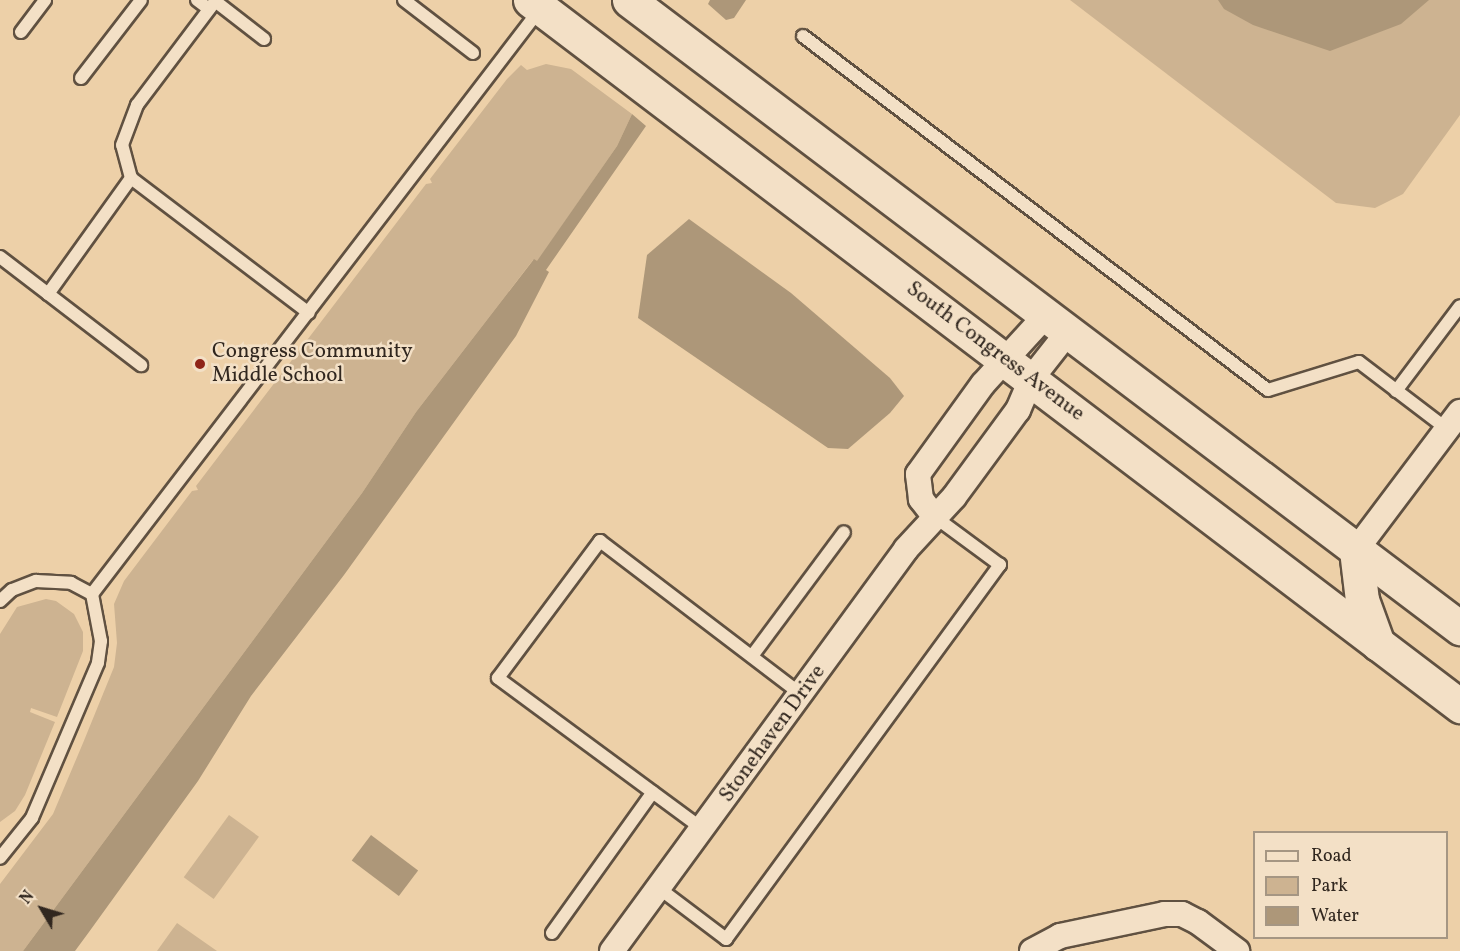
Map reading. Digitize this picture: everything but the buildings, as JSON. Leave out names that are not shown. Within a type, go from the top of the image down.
[{"type":"main road","points":[[629,0],[1460,628]]},
{"type":"main road","name":"South Congress Avenue","points":[[535,4],[1460,706]]},
{"type":"main road","points":[[1356,550],[1362,600],[1378,644]]},
{"type":"street","name":"Stonehaven Drive","points":[[935,517],[921,499],[918,474],[983,384],[1019,370],[1057,324]]},
{"type":"street","name":"Stonehaven Drive","points":[[612,951],[704,830],[906,549],[935,517],[1018,410],[1019,370]]},
{"type":"street","points":[[1356,550],[1456,427]]},
{"type":"street","points":[[1032,951],[1060,936],[1164,914],[1182,914],[1198,922],[1237,951]]},
{"type":"lane","points":[[21,32],[45,0]]},
{"type":"lane","points":[[81,78],[141,0]]},
{"type":"lane","points":[[197,0],[214,3],[264,39]]},
{"type":"lane","points":[[404,0],[473,53]]},
{"type":"lane","points":[[214,3],[137,105],[126,128],[122,145],[131,178],[309,313]]},
{"type":"lane","points":[[0,858],[32,818],[98,663],[101,640],[92,594],[309,313],[535,4]]},
{"type":"lane","points":[[803,36],[1268,390],[1359,362],[1396,391],[1456,427]]},
{"type":"lane","points":[[48,294],[131,178]]},
{"type":"lane","points":[[0,257],[141,365]]},
{"type":"lane","points":[[1396,391],[1460,306]]},
{"type":"lane","points":[[660,889],[726,939],[1000,565],[935,517]]},
{"type":"lane","points":[[752,656],[844,532]]},
{"type":"lane","points":[[704,830],[498,678],[600,541],[802,694]]},
{"type":"lane","points":[[0,601],[12,590],[36,581],[71,583],[92,594]]},
{"type":"lane","points":[[552,933],[653,792]]},
{"type":"green space","points":[[1070,0],[1460,0],[1460,115],[1403,194],[1375,208],[1336,203]]},
{"type":"green space","points":[[546,64],[571,69],[632,114],[617,146],[537,262],[533,260],[416,412],[362,493],[23,951],[0,951],[0,884],[53,814],[83,743],[114,667],[117,643],[114,604],[124,581],[192,491],[198,490],[196,486],[426,184],[432,183],[430,179],[507,79],[521,65],[527,70]]},
{"type":"green space","points":[[46,599],[56,601],[74,614],[83,632],[83,651],[57,717],[31,708],[30,712],[55,722],[25,795],[15,811],[0,822],[0,634],[17,607]]},
{"type":"green space","points":[[229,815],[259,837],[214,899],[184,877]]},
{"type":"green space","points":[[177,923],[217,951],[157,951]]},
{"type":"water","points":[[710,0],[746,0],[734,18],[726,20],[708,4]]},
{"type":"water","points":[[1218,0],[1429,0],[1401,24],[1330,51],[1253,25],[1224,9]]},
{"type":"water","points":[[632,114],[646,126],[546,270],[549,272],[516,336],[344,575],[251,696],[198,781],[89,932],[75,951],[23,951],[362,493],[416,412],[534,259],[537,261],[617,146]]},
{"type":"water","points":[[689,219],[791,293],[890,378],[904,396],[890,413],[848,449],[828,448],[638,318],[647,255]]},
{"type":"water","points":[[371,835],[418,871],[399,896],[352,861]]},
{"type":"place","name":"Congress Community Middle School","points":[[200,364]]}]
